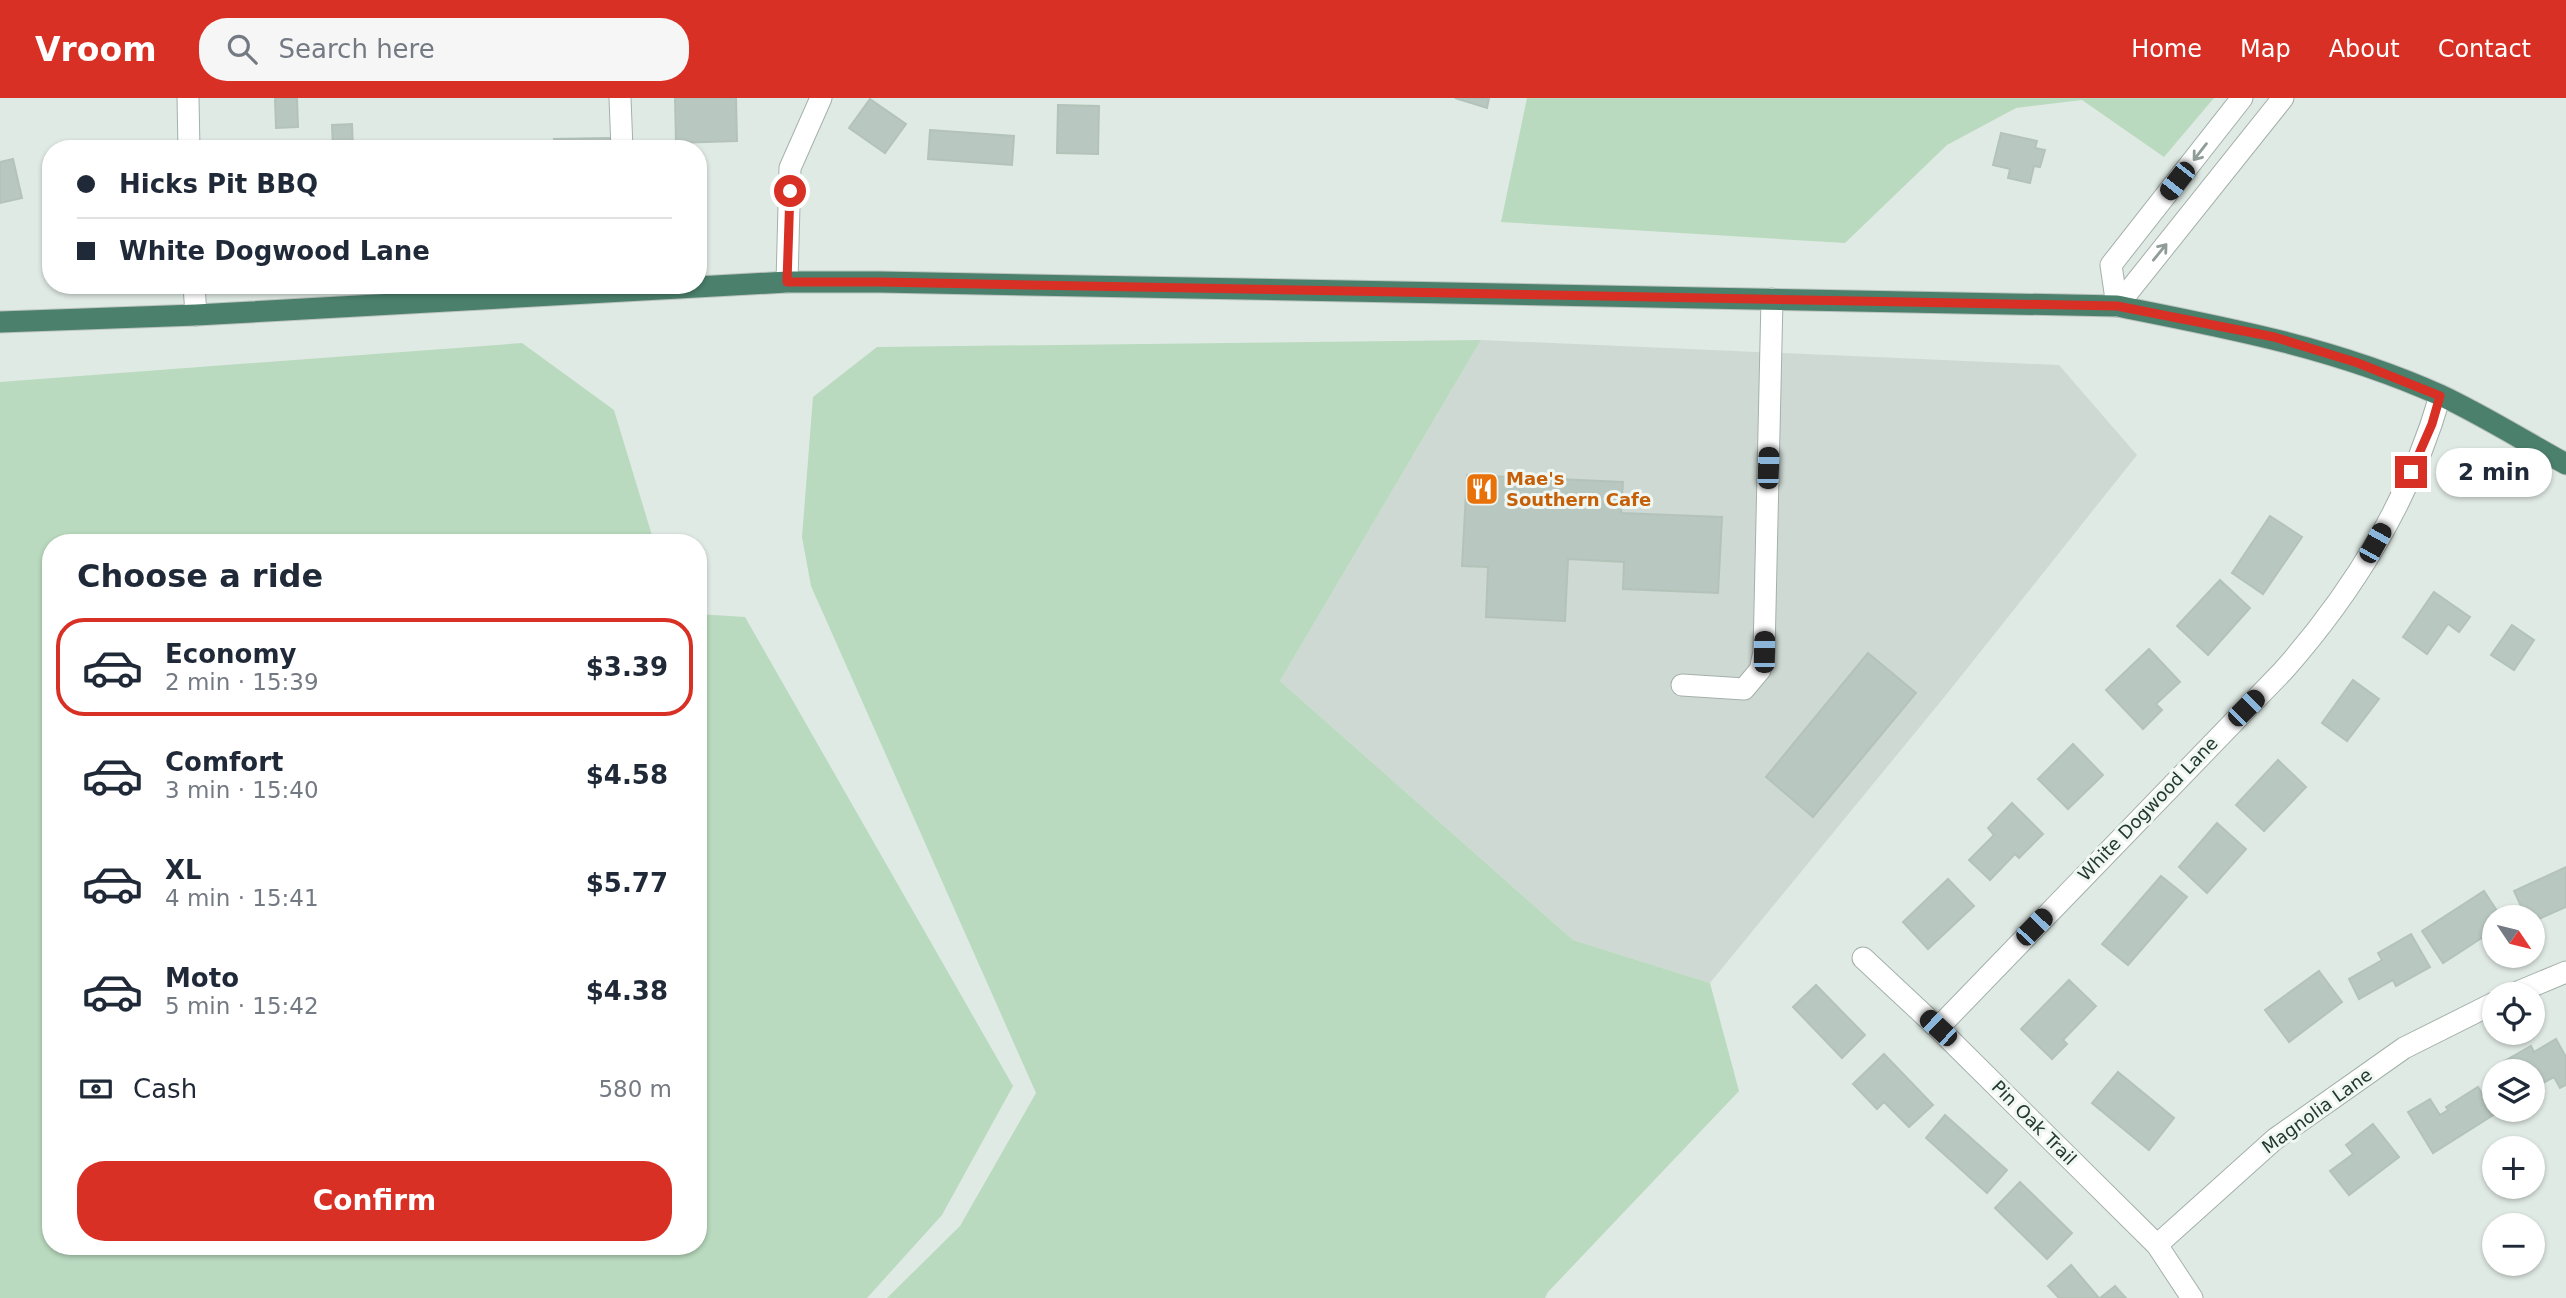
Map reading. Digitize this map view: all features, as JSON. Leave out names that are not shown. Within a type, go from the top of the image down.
[{"type":"highway","points":[[707,285],[894,282],[2117,306],[2274,337],[2358,363],[2440,396],[2566,464]]},
{"type":"highway","points":[[0,322],[196,315],[523,294]]},
{"type":"street","points":[[187,98],[189,140]]},
{"type":"street","points":[[620,98],[622,140]]},
{"type":"street","points":[[787,282],[790,168],[821,98]]},
{"type":"street","points":[[2117,306],[2111,265],[2242,98]]},
{"type":"street","points":[[2117,306],[2283,98]]},
{"type":"street","points":[[195,294],[196,315]]},
{"type":"street","points":[[1682,685],[1744,689],[1760,670],[1764,652],[1772,299]]},
{"type":"street","name":"White Dogwood Lane","points":[[1938,1028],[2318,632],[2349,589],[2401,497],[2432,424],[2440,396]]},
{"type":"street","name":"Pin Oak Trail","points":[[1863,958],[1938,1028],[2157,1245],[2192,1298]]},
{"type":"street","points":[[2542,982],[2566,972]]},
{"type":"street","name":"Magnolia Lane","points":[[2157,1245],[2275,1139],[2404,1048],[2482,1009]]},
{"type":"shaded area","points":[[1481,340],[2059,365],[2137,455],[1946,695],[1710,983],[1573,940],[1280,681]]},
{"type":"green space","points":[[1527,98],[2214,98],[2164,157],[2082,100],[2016,108],[1947,145],[1845,243],[1501,222]]},
{"type":"green space","points":[[1481,340],[1280,681],[1573,940],[1710,983],[1739,1091],[1545,1298],[887,1298],[960,1226],[1036,1093],[811,586],[802,537],[813,397],[877,347]]},
{"type":"green space","points":[[522,343],[614,410],[652,534],[42,534],[42,1255],[707,1255],[707,615],[745,617],[1013,1086],[942,1215],[867,1298],[0,1298],[0,382]]},
{"type":"building","points":[[275,98],[297,98],[298,127],[276,128]]},
{"type":"building","points":[[675,98],[736,98],[737,141],[676,140]]},
{"type":"building","points":[[1455,98],[1489,98],[1487,108]]},
{"type":"building","points":[[870,99],[906,124],[885,153],[849,128]]},
{"type":"building","points":[[1058,105],[1099,106],[1098,154],[1057,153]]},
{"type":"building","points":[[352,124],[353,140],[333,140],[332,125]]},
{"type":"building","points":[[930,130],[1014,136],[1012,165],[928,159]]},
{"type":"building","points":[[2001,133],[2037,141],[2035,148],[2045,150],[2040,167],[2034,166],[2030,183],[2008,178],[2010,169],[1993,165]]},
{"type":"building","points":[[610,138],[610,140],[554,140]]},
{"type":"building","points":[[13,159],[22,198],[0,203],[0,162]]},
{"type":"building","points":[[1467,475],[1623,482],[1621,513],[1722,517],[1718,593],[1623,589],[1624,562],[1568,559],[1565,621],[1486,617],[1488,567],[1462,566]]},
{"type":"building","points":[[2270,516],[2302,537],[2263,594],[2232,573]]},
{"type":"building","points":[[2220,580],[2250,608],[2208,655],[2177,626]]},
{"type":"building","points":[[2434,592],[2470,617],[2459,632],[2448,624],[2427,654],[2403,637]]},
{"type":"building","points":[[2512,625],[2534,640],[2514,670],[2491,655]]},
{"type":"building","points":[[2149,649],[2180,682],[2156,704],[2162,710],[2143,729],[2106,690]]},
{"type":"building","points":[[1868,653],[1916,693],[1813,817],[1766,777]]},
{"type":"building","points":[[2353,680],[2379,699],[2347,741],[2322,723]]},
{"type":"building","points":[[2073,744],[2103,775],[2068,809],[2038,779]]},
{"type":"building","points":[[2278,760],[2306,787],[2264,831],[2236,805]]},
{"type":"building","points":[[2012,803],[2043,834],[2019,858],[2015,854],[1990,880],[1969,860],[1994,835],[1988,828]]},
{"type":"building","points":[[2217,823],[2246,849],[2207,893],[2179,867]]},
{"type":"building","points":[[2566,867],[2566,907],[2545,916],[2545,905],[2520,905],[2514,891]]},
{"type":"building","points":[[2161,876],[2187,897],[2128,965],[2102,944]]},
{"type":"building","points":[[1948,879],[1974,906],[1928,949],[1903,922]]},
{"type":"building","points":[[2484,891],[2493,905],[2482,905],[2482,938],[2443,963],[2422,931]]},
{"type":"building","points":[[2411,934],[2430,967],[2396,986],[2393,980],[2359,999],[2349,979],[2382,960],[2378,953]]},
{"type":"building","points":[[2319,971],[2342,1002],[2289,1042],[2265,1010]]},
{"type":"building","points":[[2069,980],[2096,1006],[2063,1040],[2067,1044],[2052,1059],[2021,1029]]},
{"type":"building","points":[[1816,985],[1865,1035],[1842,1058],[1793,1007]]},
{"type":"building","points":[[2556,1039],[2566,1057],[2566,1085],[2560,1088],[2554,1077],[2545,1082],[2545,1059],[2508,1059],[2531,1046],[2534,1052]]},
{"type":"building","points":[[1884,1054],[1933,1105],[1909,1127],[1884,1102],[1877,1109],[1853,1084]]},
{"type":"building","points":[[2118,1072],[2174,1118],[2149,1150],[2092,1103]]},
{"type":"building","points":[[2478,1087],[2482,1093],[2482,1122],[2433,1153],[2408,1112],[2430,1099],[2440,1115],[2448,1110],[2446,1107]]},
{"type":"building","points":[[1945,1115],[2007,1170],[1987,1193],[1926,1138]]},
{"type":"building","points":[[2373,1124],[2399,1157],[2349,1195],[2330,1171],[2353,1154],[2346,1145]]},
{"type":"building","points":[[2020,1182],[2072,1233],[2047,1259],[1995,1208]]},
{"type":"building","points":[[2071,1265],[2099,1298],[2059,1298],[2048,1286]]},
{"type":"building","points":[[2115,1286],[2126,1298],[2100,1298]]},
{"type":"place","name":"Mae's Southern Cafe","points":[[1482,489]]},
{"type":"route","points":[[790,191],[787,282],[2117,306],[2274,337],[2358,363],[2440,396],[2432,424],[2411,472]]}]
